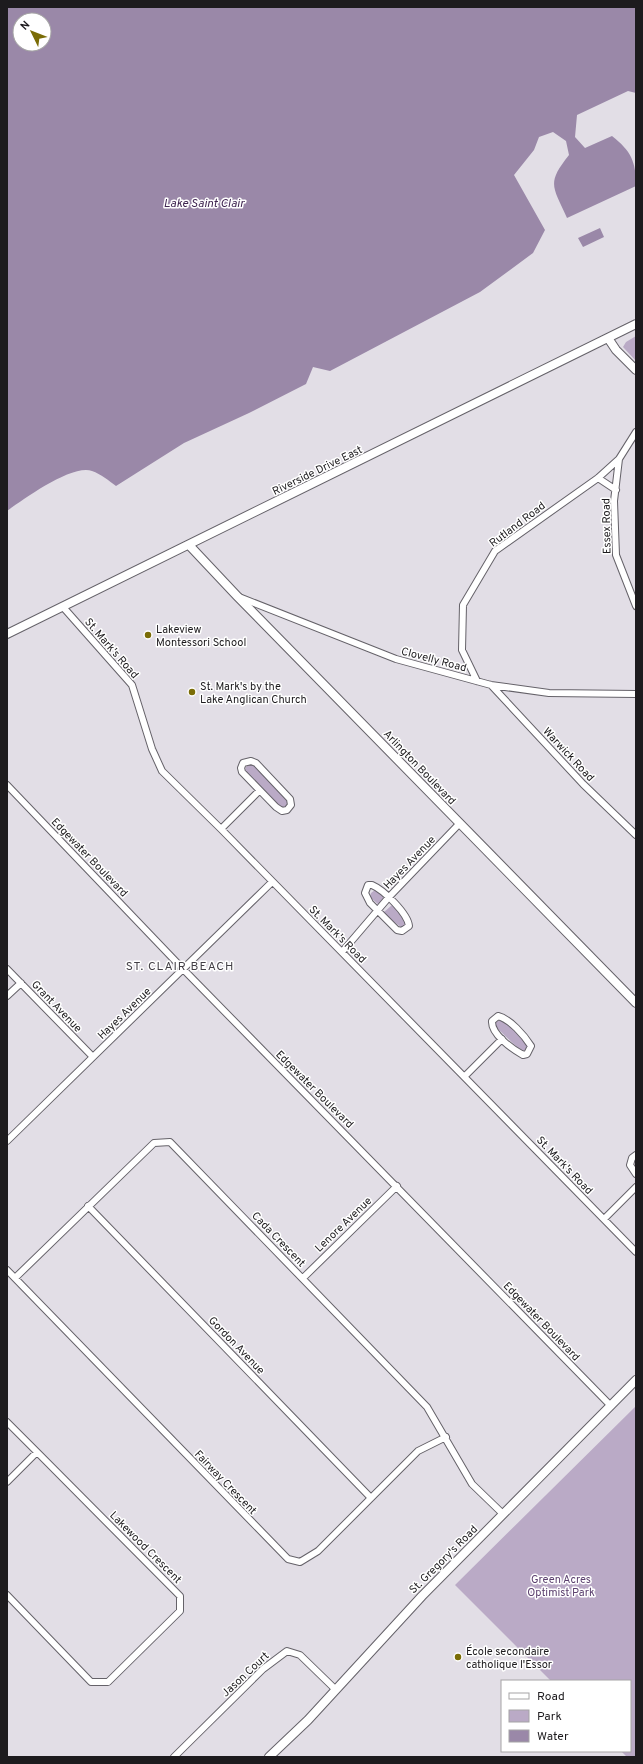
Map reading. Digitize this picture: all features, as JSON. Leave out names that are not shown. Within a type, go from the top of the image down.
[{"type":"street","name":"Riverside Drive East","points":[[7,634],[636,324]]},
{"type":"street","points":[[608,338],[616,350],[636,370]]},
{"type":"street","name":"Rutland Road","points":[[477,681],[462,650],[463,605],[494,551],[598,478],[619,459],[636,432]]},
{"type":"street","name":"Essex Road","points":[[619,459],[614,501],[616,555],[636,606]]},
{"type":"street","name":"Essex Road","points":[[598,478],[616,490]]},
{"type":"street","name":"Arlington Boulevard","points":[[188,545],[636,1003]]},
{"type":"street","name":"Clovelly Road","points":[[237,596],[396,659],[490,685],[549,693],[636,694]]},
{"type":"street","name":"St. Mark's Road","points":[[63,607],[132,685],[152,749],[162,771],[465,1076],[636,1252]]},
{"type":"street","name":"Warwick Road","points":[[490,685],[584,784],[636,836]]},
{"type":"street","points":[[252,761],[256,763],[290,799],[290,807],[285,811],[282,811],[259,791],[241,769],[246,762],[252,761]]},
{"type":"street","name":"Edgewater Boulevard","points":[[7,785],[183,969],[611,1406]]},
{"type":"street","points":[[221,829],[259,791]]},
{"type":"street","name":"Hayes Avenue","points":[[342,952],[378,912],[389,897],[460,823]]},
{"type":"street","name":"Hayes Avenue","points":[[7,1141],[272,882]]},
{"type":"street","points":[[372,884],[389,897],[406,917],[409,926],[402,932],[397,930],[366,898],[365,888],[372,884]]},
{"type":"street","name":"Grant Avenue","points":[[7,969],[93,1057]]},
{"type":"street","points":[[7,996],[21,983]]},
{"type":"street","points":[[498,1016],[504,1018],[527,1040],[531,1046],[530,1050],[527,1054],[523,1055],[502,1039],[492,1025],[494,1017],[498,1016]]},
{"type":"street","points":[[465,1076],[502,1039]]},
{"type":"street","name":"Cada Crescent","points":[[15,1278],[154,1144],[170,1142],[427,1407],[446,1437],[472,1484],[503,1514]]},
{"type":"street","points":[[636,1155],[630,1161],[630,1165],[636,1174]]},
{"type":"street","name":"Lenore Avenue","points":[[303,1278],[397,1186]]},
{"type":"street","points":[[604,1219],[636,1187]]},
{"type":"street","name":"Gordon Avenue","points":[[88,1206],[371,1498]]},
{"type":"street","name":"Fairway Crescent","points":[[7,1270],[288,1560],[300,1562],[318,1551],[418,1450],[446,1437]]},
{"type":"street","name":"St. Gregory's Road","points":[[269,1757],[308,1720],[422,1596],[636,1380]]},
{"type":"street","points":[[7,1422],[37,1452],[7,1482]]},
{"type":"street","name":"Lakewood Crescent","points":[[7,1595],[91,1682],[108,1682],[180,1611],[180,1596],[37,1452]]},
{"type":"street","name":"Jason Court","points":[[174,1757],[263,1669],[287,1651],[300,1655],[335,1689]]},
{"type":"green space","points":[[636,336],[636,361],[623,347],[626,342]]},
{"type":"green space","points":[[250,764],[255,765],[288,800],[286,807],[283,808],[277,804],[245,771],[246,767]]},
{"type":"green space","points":[[375,890],[383,895],[383,900],[379,905],[370,897],[371,893]]},
{"type":"green space","points":[[392,905],[404,918],[405,925],[402,928],[383,913]]},
{"type":"green space","points":[[501,1020],[508,1024],[526,1043],[528,1046],[525,1050],[520,1050],[495,1026],[496,1022]]},
{"type":"green space","name":"Green Acres Optimist Park","points":[[636,1406],[636,1757],[627,1757],[622,1752],[631,1752],[631,1680],[550,1680],[455,1585]]},
{"type":"water","name":"Lake Saint Clair","points":[[7,7],[636,7],[636,93],[628,91],[577,115],[575,137],[585,148],[612,136],[624,147],[631,157],[635,170],[636,186],[567,218],[555,192],[554,185],[557,173],[569,155],[566,141],[553,132],[539,137],[534,150],[514,175],[545,230],[533,253],[480,292],[330,371],[313,367],[306,384],[249,413],[184,443],[116,486],[92,471],[83,470],[61,477],[7,511]]},
{"type":"water","points":[[600,228],[604,237],[583,247],[578,238]]},
{"type":"place","name":"Lakeview Montessori School","points":[[148,635]]},
{"type":"place","name":"St. Mark's by the Lake Anglican Church","points":[[192,692]]},
{"type":"place","name":"École secondaire catholique l'Essor","points":[[458,1657]]},
{"type":"district","name":"ST. CLAIR BEACH","points":[[180,966]]}]
